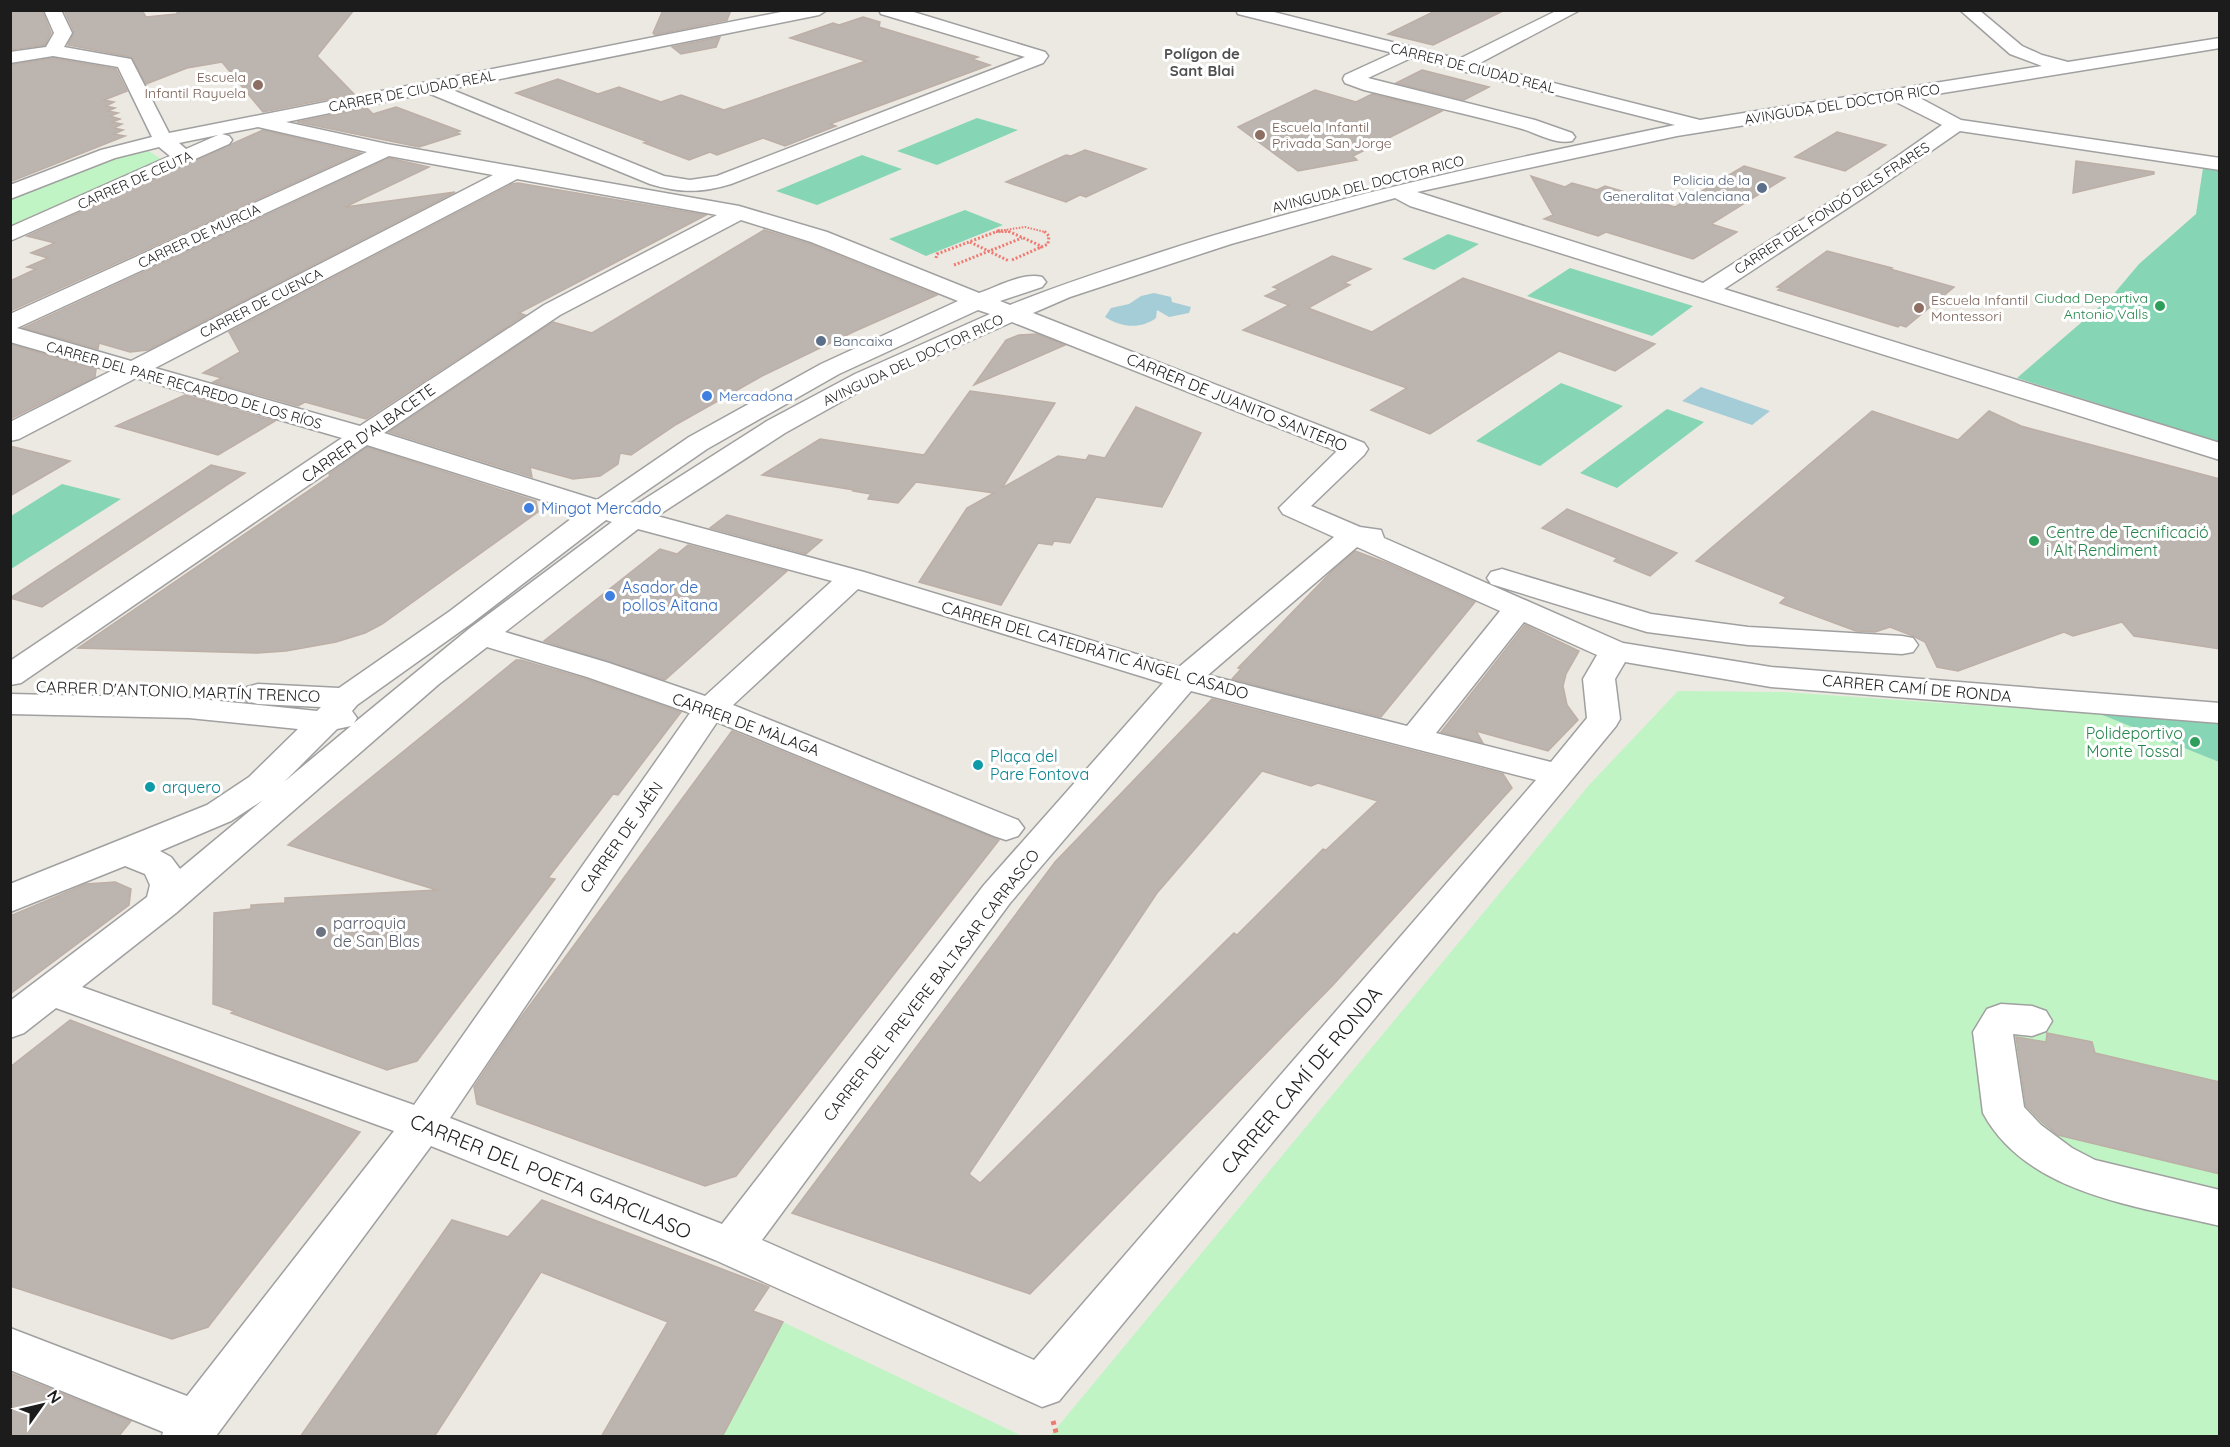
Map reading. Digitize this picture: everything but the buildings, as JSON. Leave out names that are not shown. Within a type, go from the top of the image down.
[{"type":"street","points":[[52,10],[63,33],[53,51]]},
{"type":"street","name":"CARRER DE CIUDAD REAL","points":[[10,193],[108,154],[163,140],[819,10]]},
{"type":"street","points":[[430,87],[657,180],[690,188],[724,180],[1037,59],[1039,56],[887,10]]},
{"type":"street","name":"CARRER DE CIUDAD REAL","points":[[1244,10],[1702,126]]},
{"type":"street","points":[[1461,65],[1572,10]]},
{"type":"street","points":[[1968,10],[2016,50],[2036,59],[2070,67]]},
{"type":"street","name":"AVINGUDA DEL DOCTOR RICO","points":[[340,712],[460,616],[602,510],[698,443],[830,369],[978,301],[1154,241],[1316,195],[1483,154],[1668,117],[2220,30]]},
{"type":"street","name":"AVINGUDA DEL DOCTOR RICO","points":[[10,1023],[164,904],[395,705],[481,635],[633,519],[776,428],[845,390],[1010,314],[1062,292],[1223,239],[1397,191],[1590,147],[1702,126],[2220,43]]},
{"type":"street","points":[[10,58],[53,51],[125,63],[163,140],[186,158]]},
{"type":"street","points":[[1409,52],[1352,78],[1371,86],[1528,124],[1565,137]]},
{"type":"street","points":[[1896,95],[1917,103],[1956,125],[2220,164]]},
{"type":"street","name":"CARRER DE JUANITO SANTERO","points":[[257,121],[387,150],[511,174],[739,212],[819,237],[1010,314],[1035,321],[1355,449],[1293,508],[1615,651]]},
{"type":"street","name":"CARRER DE CEUTA","points":[[10,235],[186,158],[257,121]]},
{"type":"street","name":"CARRER DEL FONDÓ DELS FRARES","points":[[1707,290],[1862,190],[1956,125]]},
{"type":"street","name":"CARRER DE MURCIA","points":[[10,323],[387,150]]},
{"type":"street","points":[[2159,155],[2220,153]]},
{"type":"street","name":"AVINGUDA DEL DOCTOR RICO","points":[[1397,191],[1398,183],[1468,164],[1483,154]]},
{"type":"street","name":"CARRER DE CUENCA","points":[[10,433],[511,174]]},
{"type":"street","points":[[1397,191],[1418,201],[2220,452]]},
{"type":"street","name":"CARRER D'ALBACETE","points":[[10,676],[552,310],[739,212]]},
{"type":"street","name":"CARRER DEL PARE RECAREDO DE LOS RÍOS","points":[[10,334],[365,436],[633,519]]},
{"type":"street","name":"CARRER DEL CATEDRÀTIC ÁNGEL CASADO","points":[[633,519],[853,579],[1184,679],[1559,775]]},
{"type":"street","points":[[1353,536],[1384,536],[1433,546],[1509,582],[1647,623],[1748,636],[1902,645]]},
{"type":"street","name":"CARRER DEL PREVERE BALTASAR CARRASCO","points":[[731,1247],[997,894],[1184,679],[1353,536]]},
{"type":"street","name":"CARRER DE JAÉN","points":[[192,1430],[423,1125],[709,710],[853,579]]},
{"type":"street","points":[[1415,737],[1520,607]]},
{"type":"street","name":"CARRER DE MÀLAGA","points":[[481,635],[598,670],[752,723],[1006,828]]},
{"type":"street","name":"CARRER CAMÍ DE RONDA","points":[[1042,1386],[1604,719],[1599,679],[1615,651],[1771,677],[2220,713]]},
{"type":"street","name":"CARRER D'ANTONIO MARTÍN TRENCO","points":[[10,684],[340,712]]},
{"type":"street","name":"CARRER D'ANTONIO MARTÍN TRENCO","points":[[10,704],[340,712],[395,705]]},
{"type":"street","points":[[294,794],[300,765],[340,712]]},
{"type":"street","points":[[10,899],[219,813],[261,785],[340,712]]},
{"type":"street","points":[[122,853],[150,860],[163,871],[168,884],[164,904]]},
{"type":"street","name":"CARRER DEL POETA GARCILASO","points":[[50,991],[423,1125],[731,1247],[1042,1386]]},
{"type":"street","points":[[2032,1021],[2001,1019],[1993,1032],[2004,1113],[2026,1137],[2057,1160],[2084,1174],[2220,1208]]},
{"type":"street","points":[[10,1348],[192,1430]]},
{"type":"path","points":[[944,262],[936,258],[937,254],[998,231],[1027,227],[1045,230],[1049,236],[1048,244],[1041,249],[1000,264]]},
{"type":"path","points":[[998,231],[1008,231],[1041,246],[1041,249]]},
{"type":"path","points":[[959,270],[952,266],[1023,238]]},
{"type":"path","points":[[969,242],[1009,261]]},
{"type":"green space","points":[[977,118],[1018,130],[937,165],[897,151]]},
{"type":"green space","points":[[149,151],[166,162],[11,228],[11,200],[118,155]]},
{"type":"green space","points":[[862,155],[902,169],[817,205],[776,191]]},
{"type":"green space","name":"Ciudad Deportiva Antonio Valls","points":[[2203,168],[2219,171],[2219,442],[2017,378],[2112,296],[2139,264],[2196,214]]},
{"type":"green space","points":[[965,210],[1003,225],[926,256],[889,239]]},
{"type":"green space","points":[[1448,234],[1479,244],[1434,270],[1402,259]]},
{"type":"green space","points":[[1570,268],[1693,306],[1652,336],[1527,296]]},
{"type":"green space","points":[[1561,383],[1623,406],[1540,466],[1476,441]]},
{"type":"green space","points":[[1667,409],[1704,422],[1617,488],[1580,473]]},
{"type":"green space","points":[[62,484],[121,499],[11,569],[11,516]]},
{"type":"green space","points":[[1678,691],[1785,692],[2100,714],[2219,762],[2219,1436],[1050,1436],[1590,784]]},
{"type":"green space","name":"Polideportivo Monte Tossal","points":[[2100,714],[2219,722],[2219,762]]},
{"type":"green space","points":[[783,1322],[1022,1436],[722,1436]]},
{"type":"water","points":[[1154,293],[1171,297],[1172,302],[1191,307],[1189,313],[1169,317],[1157,310],[1156,318],[1137,326],[1124,325],[1105,317],[1111,308],[1129,304],[1141,296]]},
{"type":"water","points":[[1701,387],[1770,411],[1752,425],[1682,401]]},
{"type":"place","name":"Escuela Infantil Rayuela","points":[[258,85]]},
{"type":"place","name":"Escuela Infantil Privada San Jorge","points":[[1260,135]]},
{"type":"place","name":"Policia de la Generalitat Valenciana","points":[[1762,188]]},
{"type":"place","name":"Ciudad Deportiva Antonio Valls","points":[[2160,306]]},
{"type":"place","name":"Escuela Infantil Montessori","points":[[1919,308]]},
{"type":"place","name":"Bancaixa","points":[[821,341]]},
{"type":"place","name":"Mercadona","points":[[707,396]]},
{"type":"place","name":"Mingot Mercado","points":[[529,508]]},
{"type":"place","name":"Centre de Tecnificació i Alt Rendiment","points":[[2034,541]]},
{"type":"place","name":"Asador de pollos Aitana","points":[[610,596]]},
{"type":"place","name":"Polideportivo Monte Tossal","points":[[2195,742]]},
{"type":"place","name":"Plaça del Pare Fontova","points":[[978,765]]},
{"type":"place","name":"arquero","points":[[150,787]]},
{"type":"place","name":"parroquia de San Blas","points":[[321,932]]},
{"type":"district","name":"Polígon de Sant Blai","points":[[1202,62]]}]
